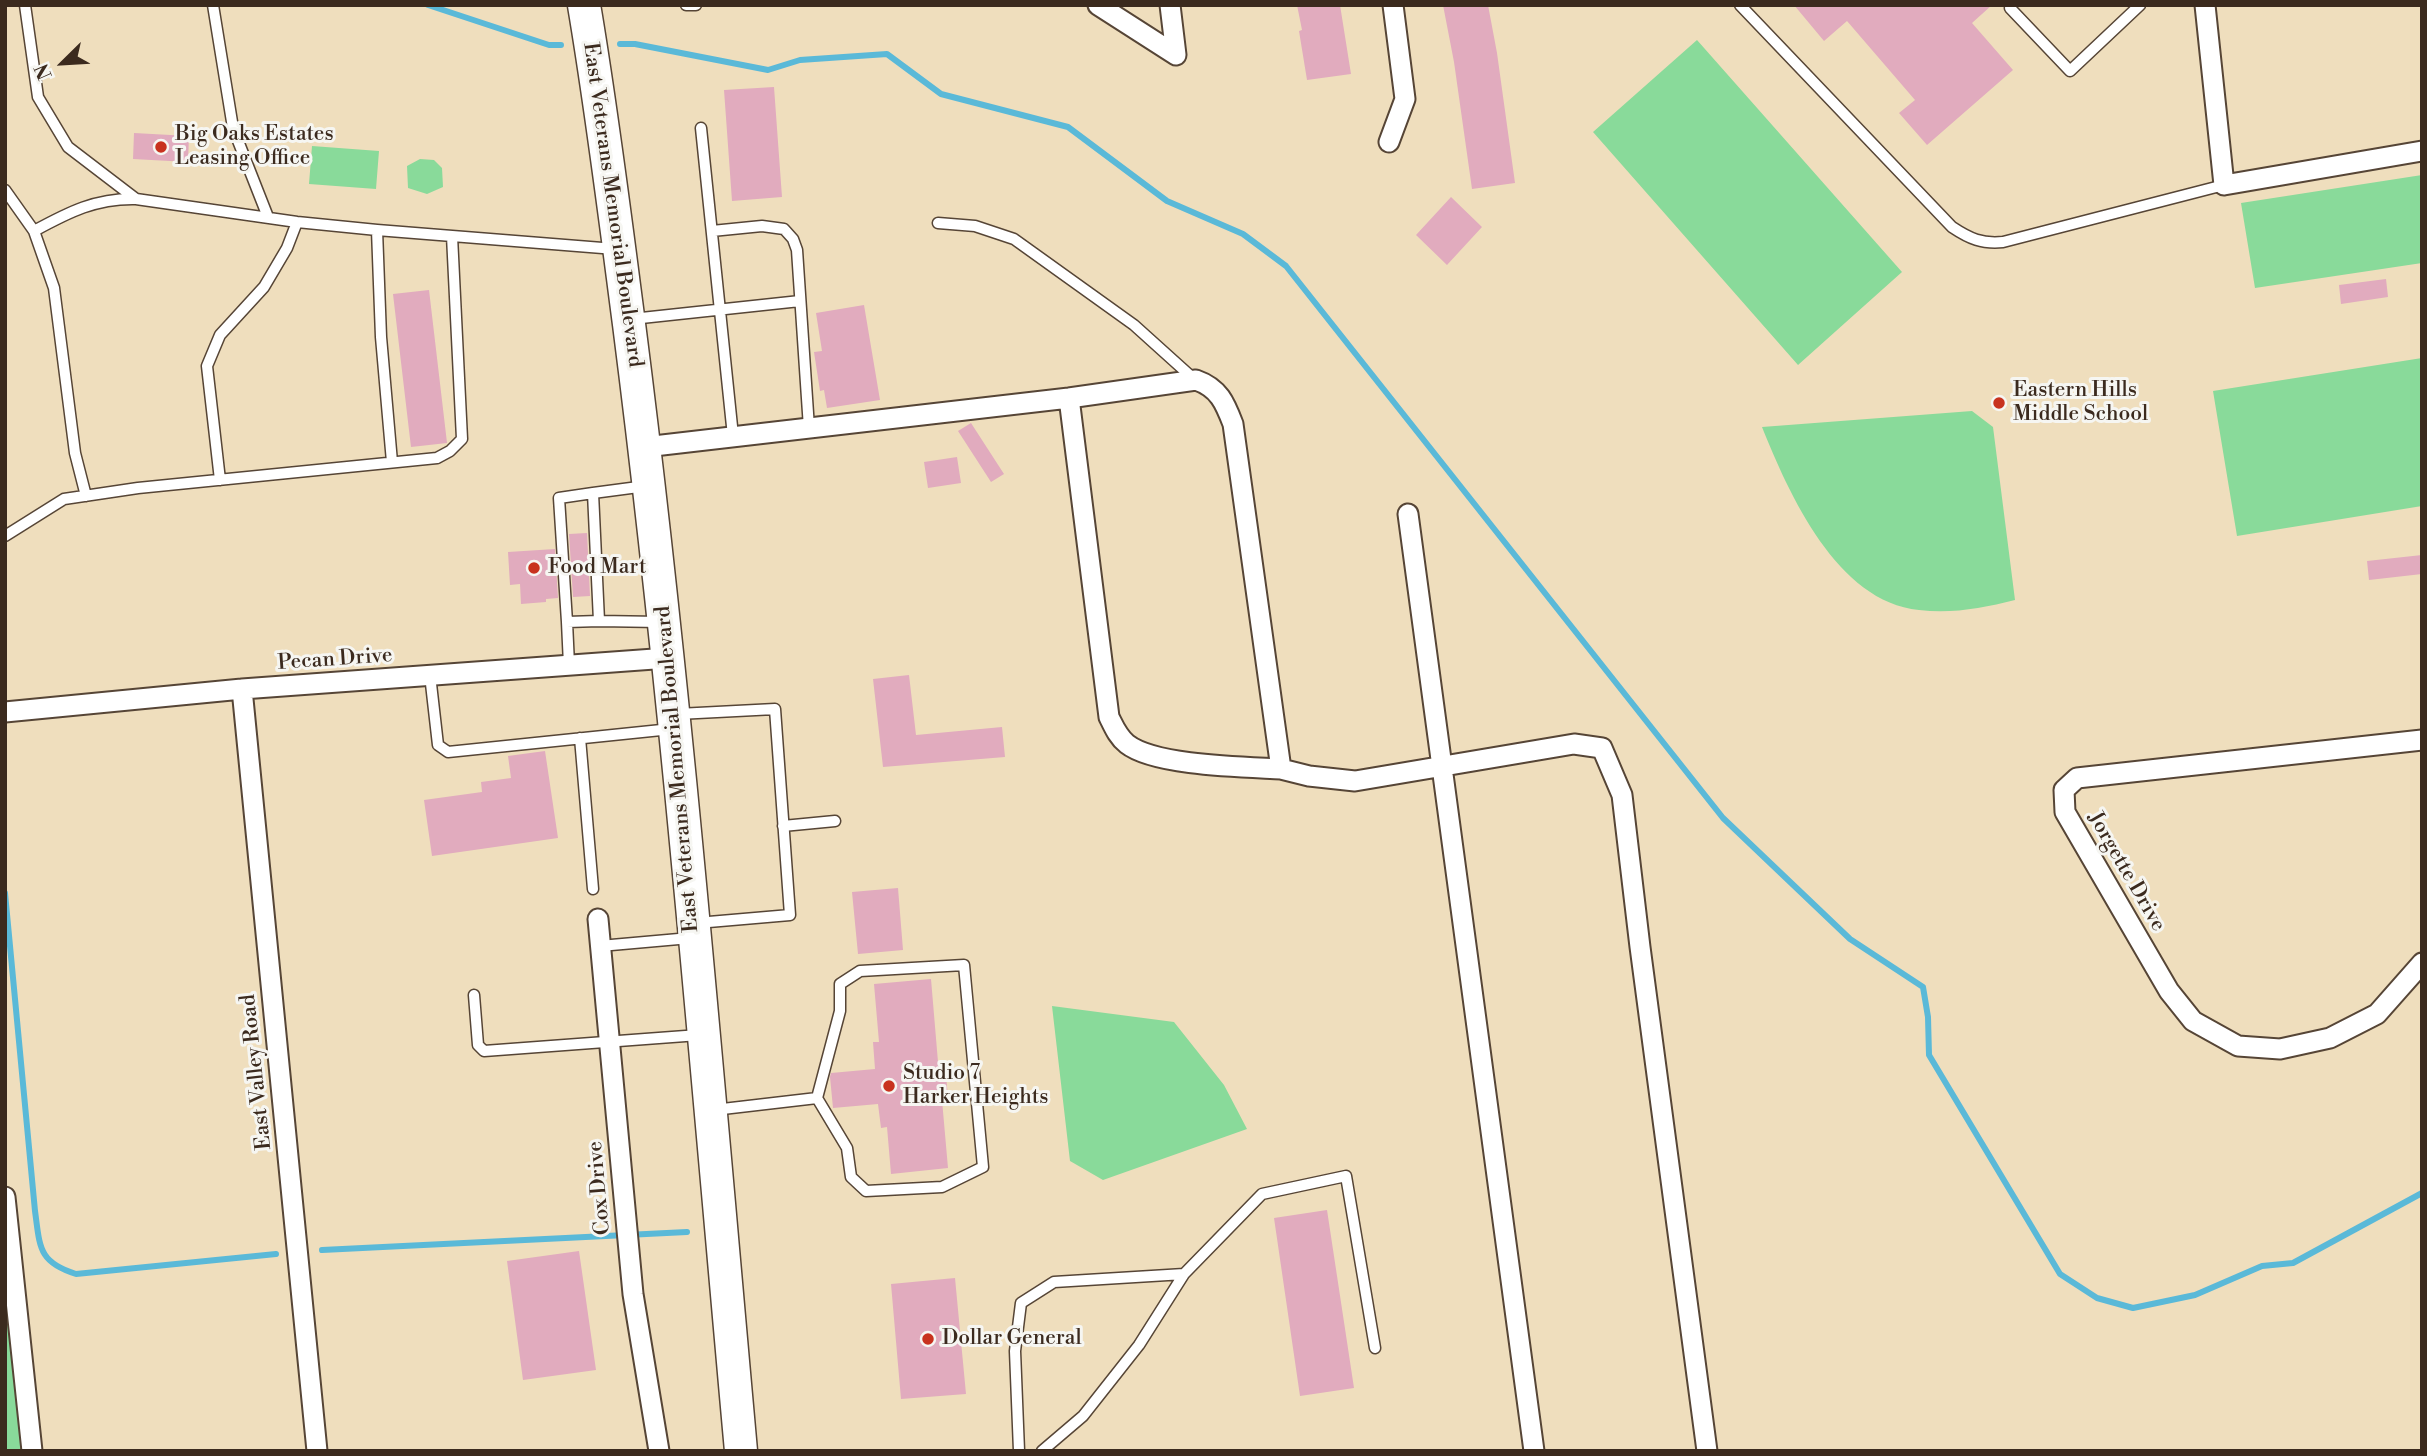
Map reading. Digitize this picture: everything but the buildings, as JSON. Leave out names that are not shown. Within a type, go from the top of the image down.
[{"type":"main road","name":"East Veterans Memorial Boulevard","points":[[584,5],[620,249],[668,658],[741,1451]]},
{"type":"street","points":[[1098,5],[1176,55],[1170,5]]},
{"type":"street","points":[[1389,142],[1405,99],[1392,5]]},
{"type":"street","points":[[2205,5],[2224,185],[2422,151]]},
{"type":"street","points":[[645,447],[1069,398],[1196,380],[1206,384],[1223,398],[1233,424],[1281,769]]},
{"type":"street","points":[[1069,398],[1109,718],[1117,734],[1133,748],[1154,756],[1213,765],[1281,769],[1309,776],[1355,781],[1574,744],[1602,748],[1622,795],[1707,1451]]},
{"type":"street","points":[[1408,514],[1534,1451]]},
{"type":"street","name":"Pecan Drive","points":[[5,712],[242,690],[668,658]]},
{"type":"street","name":"East Valley Road","points":[[242,690],[317,1451]]},
{"type":"street","name":"Jorgette Drive","points":[[2422,740],[2077,778],[2064,790],[2065,812],[2169,991],[2193,1021],[2238,1046],[2280,1049],[2330,1038],[2377,1014],[2422,963]]},
{"type":"street","name":"Cox Drive","points":[[598,919],[633,1294],[659,1451]]},
{"type":"street","points":[[5,1197],[32,1451]]},
{"type":"lane","points":[[25,5],[38,97],[68,147],[136,199]]},
{"type":"lane","points":[[212,5],[233,128],[268,217]]},
{"type":"lane","points":[[686,5],[696,5]]},
{"type":"lane","points":[[1740,5],[1952,227],[1969,239],[1986,243],[2003,242],[2224,185]]},
{"type":"lane","points":[[2010,8],[2070,71],[2140,5]]},
{"type":"lane","points":[[701,128],[733,436]]},
{"type":"lane","points":[[5,190],[34,231],[54,288],[75,453],[86,496]]},
{"type":"lane","points":[[34,231],[66,214],[110,198],[136,199],[297,222],[620,249]]},
{"type":"lane","points":[[220,480],[207,366],[220,335],[264,287],[287,248],[297,222]]},
{"type":"lane","points":[[938,223],[975,226],[1014,239],[1134,325],[1196,380]]},
{"type":"lane","points":[[712,231],[762,226],[784,229],[793,239],[797,250],[809,428]]},
{"type":"lane","points":[[377,230],[382,349],[392,462]]},
{"type":"lane","points":[[5,536],[64,499],[138,488],[437,458],[450,451],[462,439],[452,236]]},
{"type":"lane","points":[[628,319],[800,301]]},
{"type":"lane","points":[[569,664],[559,498],[649,485]]},
{"type":"lane","points":[[593,493],[599,621]]},
{"type":"lane","points":[[567,622],[664,622]]},
{"type":"lane","points":[[430,675],[438,746],[448,752],[580,738],[674,721],[775,709],[790,915],[600,946]]},
{"type":"lane","points":[[580,738],[593,889]]},
{"type":"lane","points":[[783,826],[835,821]]},
{"type":"lane","points":[[964,965],[983,1167],[943,1187],[866,1191],[851,1177],[847,1148],[817,1098],[839,1011],[840,984],[860,971],[964,965]]},
{"type":"lane","points":[[474,995],[478,1045],[484,1051],[703,1035]]},
{"type":"lane","points":[[710,1110],[817,1098]]},
{"type":"lane","points":[[1042,1451],[1083,1416],[1139,1345],[1184,1274],[1262,1194],[1346,1177],[1375,1348]]},
{"type":"lane","points":[[1019,1451],[1015,1351],[1021,1303],[1054,1282],[1184,1274]]},
{"type":"green space","points":[[1697,40],[1902,272],[1798,365],[1593,132]]},
{"type":"green space","points":[[312,146],[379,151],[376,189],[309,184]]},
{"type":"green space","points":[[420,159],[434,160],[442,168],[443,187],[427,194],[408,188],[407,166]]},
{"type":"green space","points":[[2422,175],[2422,263],[2255,288],[2241,203]]},
{"type":"green space","points":[[2422,358],[2422,506],[2237,536],[2213,391]]},
{"type":"green space","points":[[1972,411],[1993,427],[2015,600],[1955,611],[1919,610],[1890,603],[1864,587],[1840,566],[1802,512],[1786,483],[1762,427]]},
{"type":"green space","points":[[1052,1006],[1174,1022],[1224,1085],[1247,1129],[1103,1180],[1070,1161]]},
{"type":"green space","points":[[5,1297],[22,1451],[5,1451]]},
{"type":"waterway","points":[[428,5],[549,45],[561,45]]},
{"type":"waterway","points":[[620,44],[635,44],[768,70],[800,60],[887,54],[941,94],[1068,127],[1167,201],[1243,234],[1286,266],[1723,818],[1850,939],[1923,987],[1928,1017],[1929,1055],[2060,1274],[2097,1298],[2133,1308],[2195,1295],[2262,1266],[2293,1263],[2422,1193]]},
{"type":"waterway","points":[[5,893],[35,1211],[43,1252],[54,1264],[76,1274],[276,1254]]},
{"type":"waterway","points":[[322,1250],[687,1232]]},
{"type":"place","name":"Big Oaks Estates Leasing Office","points":[[161,147]]},
{"type":"place","name":"Eastern Hills Middle School","points":[[1999,403]]},
{"type":"place","name":"Food Mart","points":[[534,568]]},
{"type":"place","name":"Studio 7 Harker Heights","points":[[889,1086]]},
{"type":"place","name":"Dollar General","points":[[928,1339]]}]
